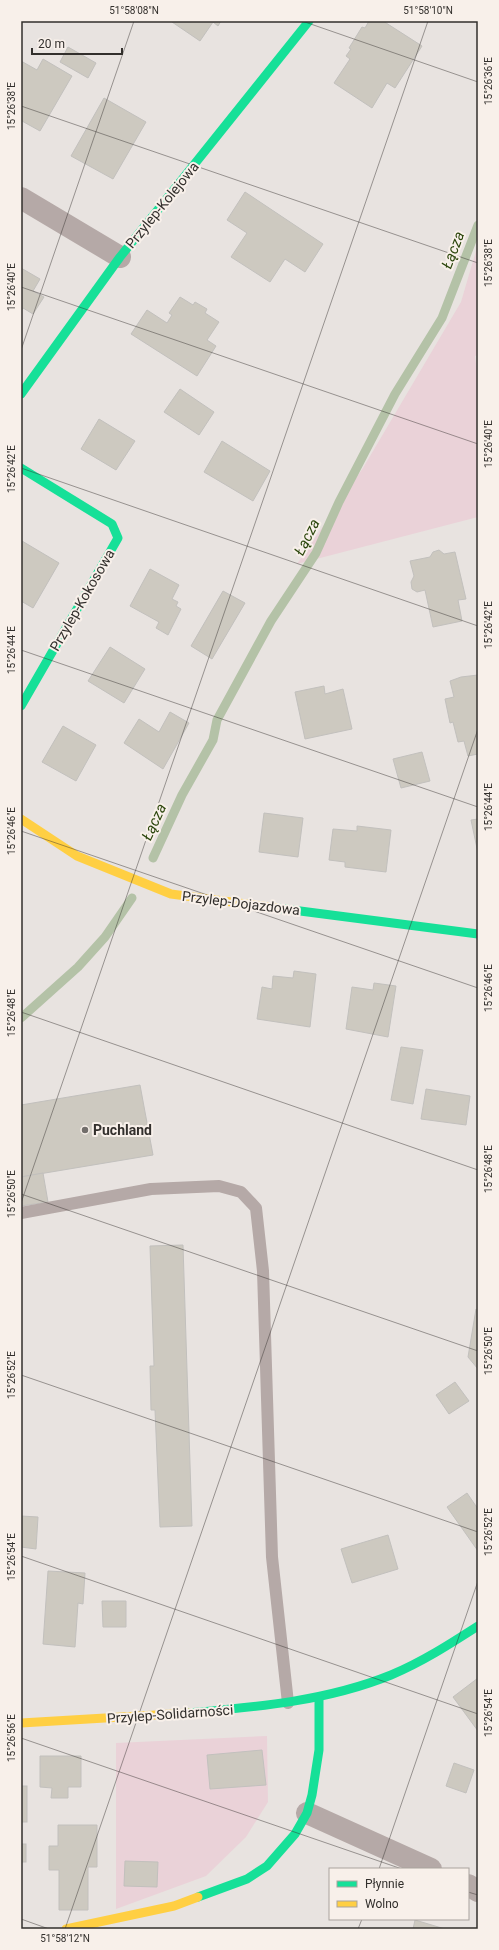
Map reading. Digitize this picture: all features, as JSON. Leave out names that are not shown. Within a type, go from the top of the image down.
[{"type":"street","name":"Przylep-Kolejowa","points":[[21,394],[120,257],[309,21]]},
{"type":"street","points":[[21,198],[120,257]]},
{"type":"street","name":"Przylep-Kokosowa","points":[[21,468],[112,524],[118,538],[21,706]]},
{"type":"street","name":"Przylep-Dojazdowa","points":[[21,820],[77,856],[171,894],[478,934]]},
{"type":"street","name":"Przylep-Solidarności","points":[[21,1723],[195,1713],[288,1703],[319,1697],[377,1680],[408,1667],[427,1658],[478,1626]]},
{"type":"street","points":[[66,1929],[174,1906],[247,1879],[266,1866],[281,1852],[295,1834],[307,1813],[312,1795],[319,1750],[319,1697]]},
{"type":"street","points":[[307,1813],[430,1868]]},
{"type":"street","points":[[469,1886],[478,1891]]},
{"type":"lane","points":[[21,1213],[151,1189],[219,1186],[241,1192],[256,1208],[263,1272],[272,1557],[288,1703]]},
{"type":"shaded area","points":[[478,244],[478,355],[475,356],[478,379],[478,517],[297,564],[363,468],[461,302]]},
{"type":"shaded area","points":[[267,1736],[268,1802],[246,1837],[206,1876],[116,1909],[116,1743]]},
{"type":"building","points":[[221,21],[218,26],[213,22],[200,41],[172,22]]},
{"type":"building","points":[[369,21],[383,21],[422,46],[395,88],[387,83],[372,108],[334,83],[350,59],[346,56],[351,49],[349,48],[362,27],[365,28]]},
{"type":"building","points":[[68,47],[96,63],[88,78],[60,62]]},
{"type":"building","points":[[43,59],[72,76],[40,131],[22,121],[21,122],[21,61],[37,70]]},
{"type":"building","points":[[104,98],[146,122],[113,179],[71,156]]},
{"type":"building","points":[[245,192],[323,244],[305,272],[285,259],[270,282],[231,257],[247,233],[227,220]]},
{"type":"building","points":[[21,268],[40,279],[33,291],[44,297],[33,314],[23,308],[21,311]]},
{"type":"building","points":[[180,297],[193,305],[195,302],[207,309],[205,313],[219,322],[207,340],[216,346],[197,376],[131,334],[147,310],[167,323],[172,315],[169,313]]},
{"type":"building","points":[[180,389],[214,412],[199,435],[164,412]]},
{"type":"building","points":[[99,419],[135,441],[116,470],[81,449]]},
{"type":"building","points":[[222,441],[270,471],[253,501],[204,472]]},
{"type":"building","points":[[22,541],[59,563],[33,608],[21,601]]},
{"type":"building","points":[[439,550],[444,554],[455,552],[466,599],[458,600],[462,621],[433,627],[425,590],[417,592],[412,589],[411,582],[414,576],[410,561],[430,557],[433,552]]},
{"type":"building","points":[[150,569],[179,585],[172,599],[178,602],[176,606],[181,609],[168,635],[156,628],[159,622],[130,606]]},
{"type":"building","points":[[223,591],[245,603],[212,659],[191,646]]},
{"type":"building","points":[[110,647],[145,669],[124,703],[88,681]]},
{"type":"building","points":[[478,675],[478,754],[468,756],[464,741],[458,742],[453,722],[450,723],[445,699],[454,697],[450,681],[461,677]]},
{"type":"building","points":[[324,686],[325,694],[343,689],[352,729],[305,739],[295,692]]},
{"type":"building","points":[[170,712],[189,723],[163,769],[124,743],[139,719],[159,732]]},
{"type":"building","points":[[63,726],[96,745],[76,781],[42,762]]},
{"type":"building","points":[[422,752],[430,781],[401,788],[393,759]]},
{"type":"building","points":[[264,813],[303,818],[298,857],[259,852]]},
{"type":"building","points":[[478,819],[478,853],[471,820]]},
{"type":"building","points":[[357,826],[391,830],[386,872],[345,867],[345,862],[329,860],[333,829],[357,831]]},
{"type":"building","points":[[294,971],[316,974],[310,1027],[257,1019],[262,987],[272,989],[273,976],[293,978]]},
{"type":"building","points":[[374,983],[396,986],[388,1037],[346,1029],[352,987],[373,990]]},
{"type":"building","points":[[401,1047],[423,1050],[413,1104],[391,1100]]},
{"type":"building","name":"Puchland","points":[[140,1085],[153,1155],[21,1177],[21,1105]]},
{"type":"building","points":[[426,1089],[470,1096],[466,1125],[421,1119]]},
{"type":"building","points":[[43,1173],[48,1202],[21,1206],[21,1177]]},
{"type":"building","points":[[183,1245],[192,1526],[160,1527],[155,1410],[151,1410],[150,1366],[154,1366],[150,1246]]},
{"type":"building","points":[[476,1309],[478,1310],[478,1369],[468,1357]]},
{"type":"building","points":[[455,1382],[469,1401],[449,1414],[436,1395]]},
{"type":"building","points":[[467,1493],[478,1509],[478,1551],[447,1507]]},
{"type":"building","points":[[21,1516],[38,1517],[36,1549],[21,1547]]},
{"type":"building","points":[[388,1535],[398,1569],[352,1583],[341,1549]]},
{"type":"building","points":[[48,1571],[85,1573],[83,1604],[78,1603],[75,1647],[43,1644]]},
{"type":"building","points":[[102,1601],[126,1601],[126,1627],[103,1627]]},
{"type":"building","points":[[478,1678],[478,1731],[453,1697]]},
{"type":"building","points":[[262,1750],[266,1785],[210,1789],[207,1755]]},
{"type":"building","points":[[40,1756],[81,1756],[81,1787],[68,1787],[68,1798],[51,1798],[52,1788],[40,1787]]},
{"type":"building","points":[[454,1763],[474,1770],[466,1793],[446,1786]]},
{"type":"building","points":[[21,1786],[27,1786],[27,1822],[21,1822]]},
{"type":"building","points":[[58,1825],[97,1825],[97,1867],[88,1867],[88,1910],[59,1910],[59,1870],[49,1870],[49,1846],[58,1846]]},
{"type":"building","points":[[21,1844],[26,1844],[26,1862],[21,1862]]},
{"type":"building","points":[[125,1861],[158,1862],[157,1887],[124,1886]]},
{"type":"building","points":[[415,1920],[445,1929],[413,1929]]},
{"type":"waterway","name":"Łącza","points":[[153,858],[182,795],[213,740],[217,720],[271,621],[316,553],[339,502],[395,394],[442,318],[478,225]]},
{"type":"waterway","name":"Łącza","points":[[21,1018],[78,967],[105,937],[132,898]]},
{"type":"traffic: fast","points":[[21,394],[120,257],[309,21]]},
{"type":"traffic: fast","points":[[21,468],[112,524],[118,538],[21,706]]},
{"type":"traffic: fast","points":[[277,908],[478,934]]},
{"type":"traffic: fast","points":[[189,1713],[292,1702],[367,1684],[391,1675],[425,1659],[478,1626]]},
{"type":"traffic: fast","points":[[198,1897],[247,1879],[267,1866],[295,1834],[307,1813],[312,1795],[319,1750],[319,1697]]},
{"type":"traffic: slow","points":[[21,819],[77,856],[171,894],[277,908]]},
{"type":"traffic: slow","points":[[21,1723],[189,1713]]},
{"type":"traffic: slow","points":[[66,1929],[174,1906],[198,1897]]},
{"type":"place","name":"Puchland","points":[[85,1130]]}]
